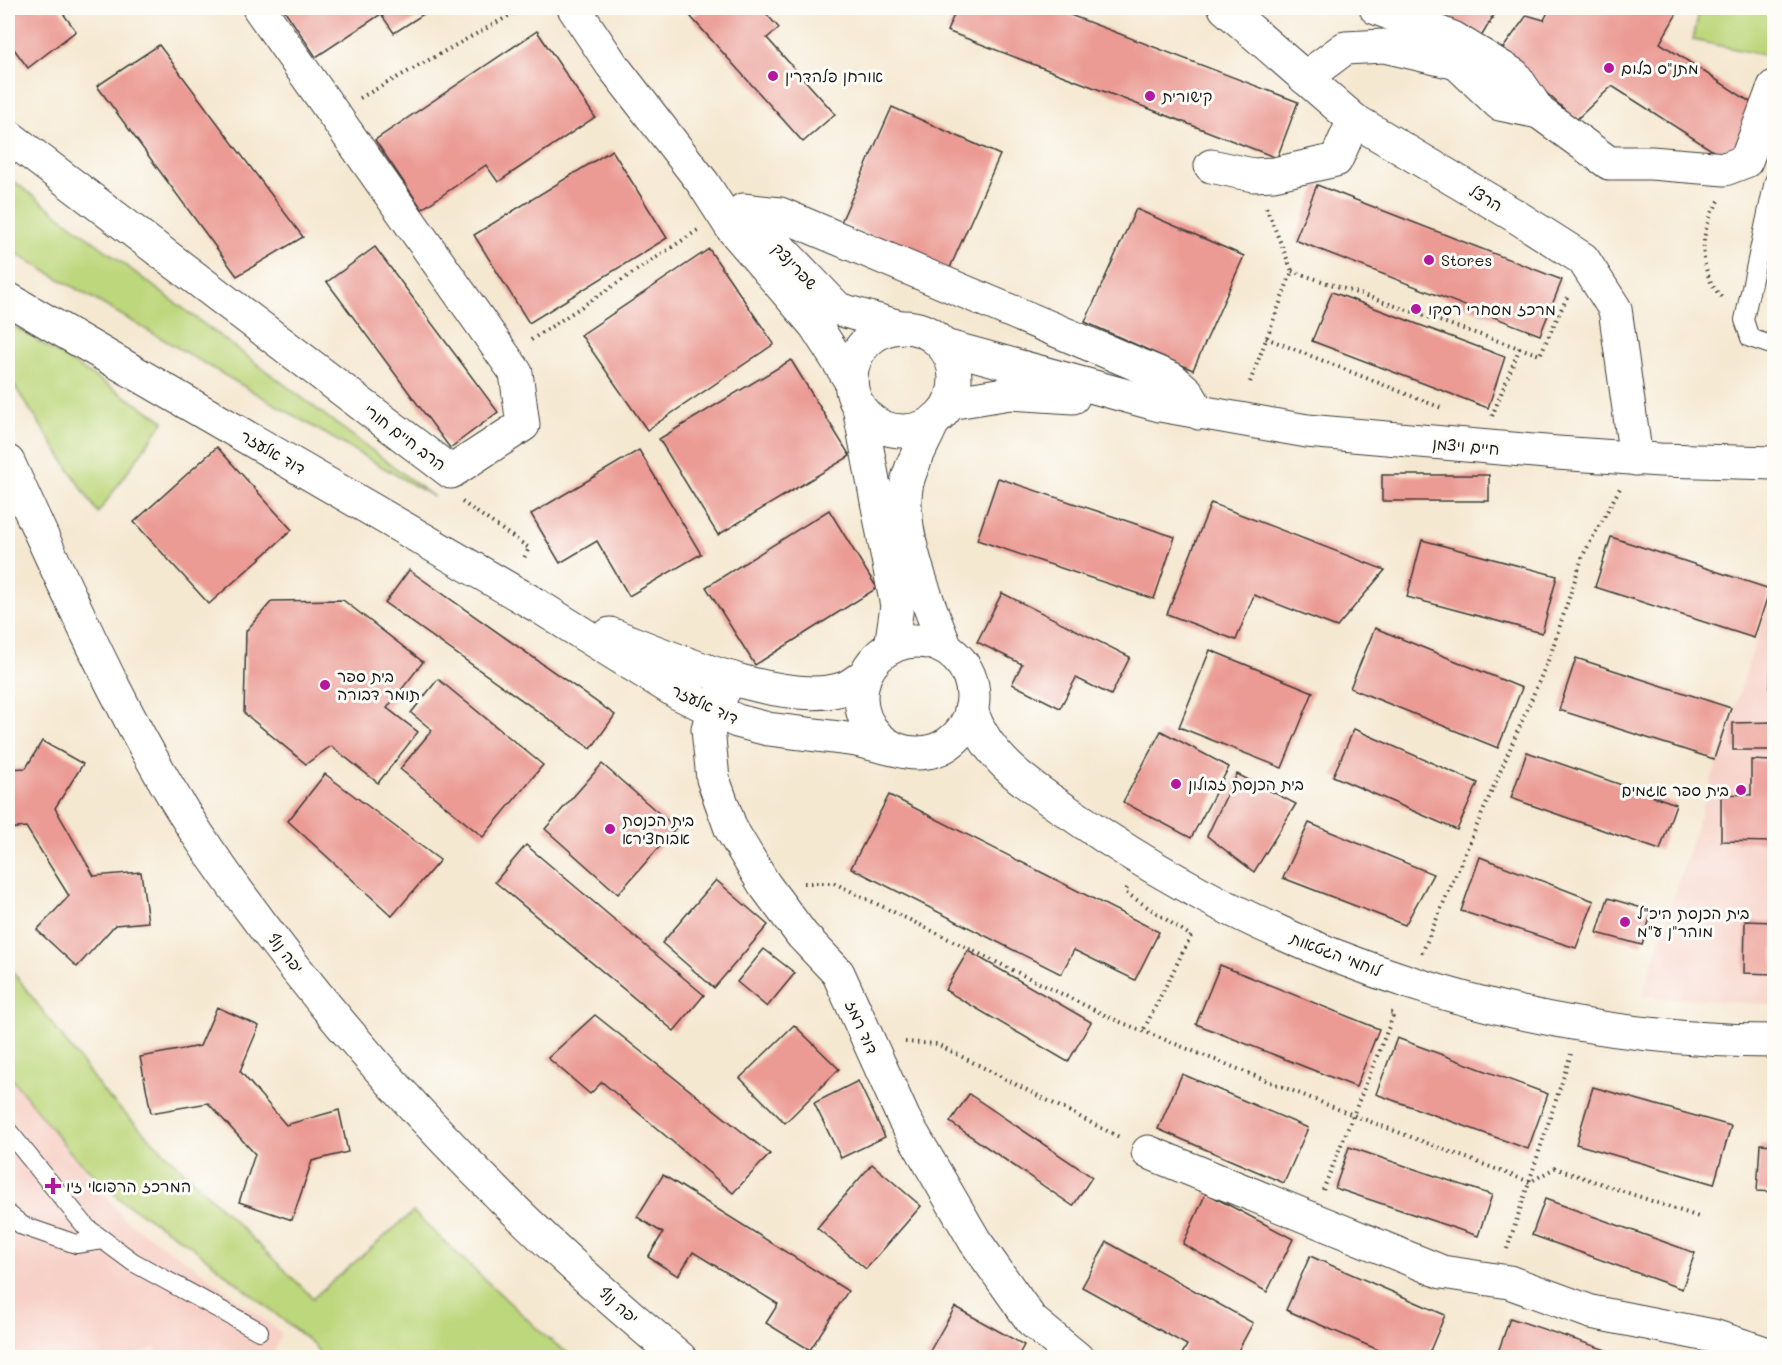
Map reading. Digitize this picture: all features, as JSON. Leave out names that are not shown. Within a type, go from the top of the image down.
[{"type":"street","name":"הרב חיים חורי","points":[[8,136],[451,472],[523,425],[516,373],[259,8]]},
{"type":"street","name":"שפרינצק","points":[[574,8],[612,65],[703,183],[838,309],[900,327]]},
{"type":"street","name":"הרצל","points":[[1225,8],[1354,120],[1514,215],[1583,259],[1615,309],[1636,459]]},
{"type":"street","points":[[1376,8],[1453,38],[1514,75],[1539,112],[1609,163],[1651,163],[1725,170],[1746,161],[1774,87]]},
{"type":"street","points":[[1305,78],[1345,48],[1384,46],[1456,63],[1500,104],[1539,112]]},
{"type":"street","points":[[1211,166],[1253,175],[1274,174],[1336,160],[1354,120]]},
{"type":"street","name":"שפרינצק","points":[[733,212],[732,228],[815,326],[855,394]]},
{"type":"street","points":[[733,212],[780,214],[1172,379],[1187,392],[1199,413]]},
{"type":"street","name":"דוד אלעזר","points":[[8,299],[538,606],[678,693],[737,721],[768,729],[856,740],[893,749]]},
{"type":"street","points":[[891,647],[897,606],[855,394],[853,366],[859,351],[870,339],[884,331],[900,327],[916,328],[931,335],[944,346],[952,360],[956,377],[954,395],[941,413],[906,487],[906,512],[917,571],[946,648]]},
{"type":"street","name":"חיים ויצמן","points":[[944,346],[1160,405],[1307,431],[1390,440],[1636,459],[1774,463]]},
{"type":"street","name":"חיים ויצמן","points":[[941,413],[1010,393],[1160,405]]},
{"type":"street","points":[[855,394],[865,415],[880,426],[897,431],[915,430],[941,413]]},
{"type":"street","name":"יפה נוף","points":[[8,462],[77,612],[148,749],[208,850],[361,1049],[448,1141],[548,1241],[680,1358]]},
{"type":"street","name":"דוד אלעזר","points":[[538,606],[731,678],[807,693],[847,687],[865,675]]},
{"type":"street","points":[[907,641],[927,641],[946,648],[960,661],[971,678],[974,697],[968,724],[955,740],[939,750],[912,754],[893,749],[877,738],[862,714],[860,694],[865,675],[876,659],[891,647],[907,641]]},
{"type":"street","name":"דוד רמז","points":[[731,678],[713,710],[708,729],[713,779],[731,829],[764,884],[802,935],[838,973],[904,1119],[975,1241],[1032,1321],[1077,1358]]},
{"type":"street","name":"לוחמי הגטאות","points":[[971,709],[978,730],[1023,781],[1139,859],[1191,890],[1256,922],[1409,982],[1523,1013],[1619,1032],[1716,1041],[1774,1041]]},
{"type":"street","points":[[1148,1152],[1442,1272],[1509,1282],[1592,1312],[1713,1336],[1774,1356]]},
{"type":"lane","points":[[1774,181],[1744,320],[1750,338],[1774,346]]},
{"type":"lane","points":[[8,1131],[87,1228],[133,1262],[259,1331]]},
{"type":"lane","points":[[8,1214],[23,1226],[76,1244],[103,1240]]},
{"type":"path","points":[[333,113],[523,8]]},
{"type":"path","points":[[1744,320],[1718,294],[1701,258],[1707,217],[1746,161]]},
{"type":"path","points":[[1250,382],[1292,271],[1253,175]]},
{"type":"path","points":[[505,356],[733,212]]},
{"type":"path","points":[[1292,271],[1520,347],[1540,356],[1583,259]]},
{"type":"path","points":[[1266,338],[1455,414]]},
{"type":"path","points":[[1488,427],[1520,347]]},
{"type":"path","points":[[1409,982],[1550,656],[1583,555],[1636,459]]},
{"type":"path","points":[[451,472],[457,498],[529,548],[507,588]]},
{"type":"path","points":[[1139,859],[1125,892],[1191,936],[1143,1031]]},
{"type":"path","points":[[764,884],[834,883],[1113,1019],[1353,1116],[1530,1182],[1556,1168],[1702,1218]]},
{"type":"path","points":[[1311,1219],[1394,1014],[1384,1009]]},
{"type":"path","points":[[1496,1280],[1580,1024]]},
{"type":"path","points":[[872,1047],[904,1042],[937,1044],[1148,1152]]},
{"type":"shaded area","name":"בית ספר אגמים","points":[[1774,585],[1774,1005],[1642,996]]},
{"type":"shaded area","name":"המרכז הרפואי זיו","points":[[8,1074],[125,1220],[191,1264],[282,1333],[272,1357],[163,1357],[154,1348],[130,1357],[8,1357]]},
{"type":"green space","points":[[1700,8],[1774,8],[1773,57],[1693,40]]},
{"type":"green space","points":[[8,177],[434,497],[8,249]]},
{"type":"green space","points":[[8,322],[164,421],[98,513],[8,376]]},
{"type":"green space","points":[[8,965],[106,1095],[313,1298],[413,1212],[545,1336],[573,1357],[322,1357],[314,1345],[190,1245],[123,1202],[71,1153],[8,1074]]},
{"type":"building","points":[[8,8],[59,8],[76,31],[28,68],[8,41]]},
{"type":"building","points":[[283,8],[433,8],[394,33],[381,14],[316,57]]},
{"type":"building","name":"אורחן פלהדרין","points":[[702,8],[736,8],[740,11],[744,8],[761,8],[779,28],[767,38],[835,114],[803,142],[691,17]]},
{"type":"building","points":[[957,8],[1052,8],[1298,102],[1277,158],[947,31]]},
{"type":"building","points":[[1422,8],[1498,8],[1481,37]]},
{"type":"building","name":"מתנ\"ס בלום","points":[[1550,8],[1680,8],[1660,43],[1761,109],[1727,160],[1612,86],[1576,120],[1501,51],[1527,15],[1544,20]]},
{"type":"building","points":[[537,31],[595,117],[498,182],[486,165],[422,209],[375,140]]},
{"type":"building","points":[[159,45],[303,237],[237,276],[97,86]]},
{"type":"building","points":[[892,107],[1000,155],[949,270],[841,222]]},
{"type":"building","points":[[612,150],[667,238],[529,323],[474,235]]},
{"type":"building","name":"Stores","points":[[1317,185],[1562,280],[1540,335],[1295,240]]},
{"type":"building","points":[[1136,209],[1244,256],[1193,370],[1085,322]]},
{"type":"building","points":[[375,247],[498,412],[450,448],[327,282]]},
{"type":"building","points":[[709,249],[774,344],[647,430],[581,335]]},
{"type":"building","points":[[1332,292],[1505,357],[1488,408],[1312,341]]},
{"type":"building","points":[[791,360],[850,456],[718,535],[659,439]]},
{"type":"building","points":[[217,447],[292,530],[209,604],[134,522]]},
{"type":"building","points":[[639,450],[701,554],[629,596],[597,541],[560,563],[531,514]]},
{"type":"building","points":[[1382,475],[1489,475],[1489,501],[1382,501]]},
{"type":"building","points":[[998,478],[1175,537],[1154,599],[977,540]]},
{"type":"building","points":[[1211,503],[1385,570],[1337,627],[1254,595],[1236,640],[1167,614]]},
{"type":"building","points":[[829,510],[877,588],[755,665],[706,587]]},
{"type":"building","points":[[1611,537],[1770,589],[1754,638],[1595,587]]},
{"type":"building","points":[[1422,540],[1557,576],[1542,633],[1407,597]]},
{"type":"building","points":[[409,570],[615,715],[591,749],[385,603]]},
{"type":"building","points":[[1002,593],[1130,657],[1111,695],[1076,678],[1060,708],[1012,684],[1022,664],[977,642]]},
{"type":"building","name":"בית ספר תומר דבורה","points":[[343,600],[423,662],[387,708],[418,732],[378,783],[331,746],[306,764],[244,713],[246,631],[272,601]]},
{"type":"building","points":[[1375,628],[1522,688],[1498,748],[1350,688]]},
{"type":"building","points":[[1210,650],[1313,692],[1282,768],[1179,727]]},
{"type":"building","points":[[1576,658],[1731,708],[1714,759],[1559,710]]},
{"type":"building","points":[[1771,658],[1774,658],[1774,693],[1770,693]]},
{"type":"building","points":[[438,679],[543,765],[483,837],[400,769],[432,730],[411,713]]},
{"type":"building","points":[[1774,722],[1774,750],[1733,750],[1733,723]]},
{"type":"building","points":[[1354,729],[1478,783],[1457,830],[1333,776]]},
{"type":"building","name":"בית הכנסת זבולון","points":[[1161,731],[1229,767],[1191,838],[1123,802]]},
{"type":"building","points":[[42,741],[83,764],[55,808],[94,876],[141,872],[148,922],[115,925],[77,967],[37,930],[69,896],[26,827],[8,829],[8,769],[26,768]]},
{"type":"building","points":[[1527,752],[1676,804],[1660,850],[1511,798]]},
{"type":"building","points":[[1751,760],[1772,761],[1774,842],[1721,841],[1721,794],[1751,795]]},
{"type":"building","name":"בית הכנסת אבוחצירא","points":[[602,764],[676,828],[618,894],[545,829]]},
{"type":"building","points":[[325,774],[440,860],[392,916],[288,821]]},
{"type":"building","points":[[1237,774],[1296,804],[1254,872],[1207,836]]},
{"type":"building","points":[[889,795],[1159,932],[1135,980],[1074,950],[1061,974],[851,868]]},
{"type":"building","points":[[1309,823],[1433,874],[1405,925],[1283,878]]},
{"type":"building","points":[[526,845],[704,995],[674,1031],[495,882]]},
{"type":"building","points":[[1480,857],[1594,901],[1576,948],[1461,911]]},
{"type":"building","points":[[716,880],[768,925],[714,988],[662,943]]},
{"type":"building","name":"בית הכנסת היכ\"ל מוהר\"ן ע\"מ","points":[[1608,898],[1652,911],[1642,945],[1597,933]]},
{"type":"building","points":[[1745,921],[1774,922],[1774,974],[1744,973]]},
{"type":"building","points":[[764,949],[795,973],[767,1007],[737,982]]},
{"type":"building","points":[[968,951],[1091,1022],[1068,1062],[945,990]]},
{"type":"building","points":[[1220,965],[1379,1029],[1356,1087],[1196,1024]]},
{"type":"building","points":[[217,1007],[259,1026],[240,1071],[286,1125],[339,1110],[348,1152],[312,1161],[292,1220],[239,1202],[255,1154],[208,1103],[151,1113],[140,1057],[200,1046]]},
{"type":"building","points":[[595,1015],[770,1154],[733,1193],[602,1082],[590,1094],[548,1058]]},
{"type":"building","points":[[794,1025],[839,1069],[785,1123],[740,1078]]},
{"type":"building","points":[[1397,1038],[1548,1094],[1528,1149],[1376,1094]]},
{"type":"building","points":[[1182,1074],[1308,1128],[1284,1183],[1158,1129]]},
{"type":"building","points":[[858,1081],[885,1137],[841,1158],[814,1103]]},
{"type":"building","points":[[1593,1087],[1731,1126],[1714,1184],[1576,1144]]},
{"type":"building","points":[[969,1094],[1092,1177],[1073,1206],[950,1122]]},
{"type":"building","points":[[1760,1144],[1774,1145],[1774,1192],[1757,1191]]},
{"type":"building","points":[[1349,1147],[1492,1195],[1478,1236],[1335,1188]]},
{"type":"building","points":[[872,1164],[921,1206],[866,1269],[817,1228]]},
{"type":"building","points":[[663,1175],[848,1291],[810,1350],[766,1323],[778,1304],[693,1252],[678,1276],[648,1257],[663,1233],[637,1217]]},
{"type":"building","points":[[1206,1193],[1293,1239],[1267,1292],[1183,1244]]},
{"type":"building","points":[[1545,1199],[1695,1253],[1682,1289],[1532,1235]]},
{"type":"building","points":[[1107,1242],[1253,1323],[1234,1358],[1180,1358],[1187,1345],[1082,1287]]},
{"type":"building","points":[[1310,1256],[1445,1315],[1427,1358],[1397,1358],[1286,1310]]},
{"type":"building","points":[[955,1307],[1024,1345],[1017,1358],[926,1358]]},
{"type":"building","points":[[1510,1318],[1627,1357],[1627,1358],[1496,1358]]},
{"type":"place","name":"מתנ\"ס בלום","points":[[1609,68]]},
{"type":"place","name":"אורחן פלהדרין","points":[[773,76]]},
{"type":"place","name":"קישורית","points":[[1150,96]]},
{"type":"place","name":"Stores","points":[[1429,260]]},
{"type":"place","name":"מרכז מסחרי רסקו","points":[[1416,309]]},
{"type":"place","name":"בית ספר תומר דבורה","points":[[325,685]]},
{"type":"place","name":"בית הכנסת זבולון","points":[[1176,784]]},
{"type":"place","name":"בית ספר אגמים","points":[[1741,790]]},
{"type":"place","name":"בית הכנסת אבוחצירא","points":[[610,829]]},
{"type":"place","name":"בית הכנסת היכ\"ל מוהר\"ן ע\"מ","points":[[1625,922]]},
{"type":"place","name":"המרכז הרפואי זיו","points":[[53,1186]]}]
